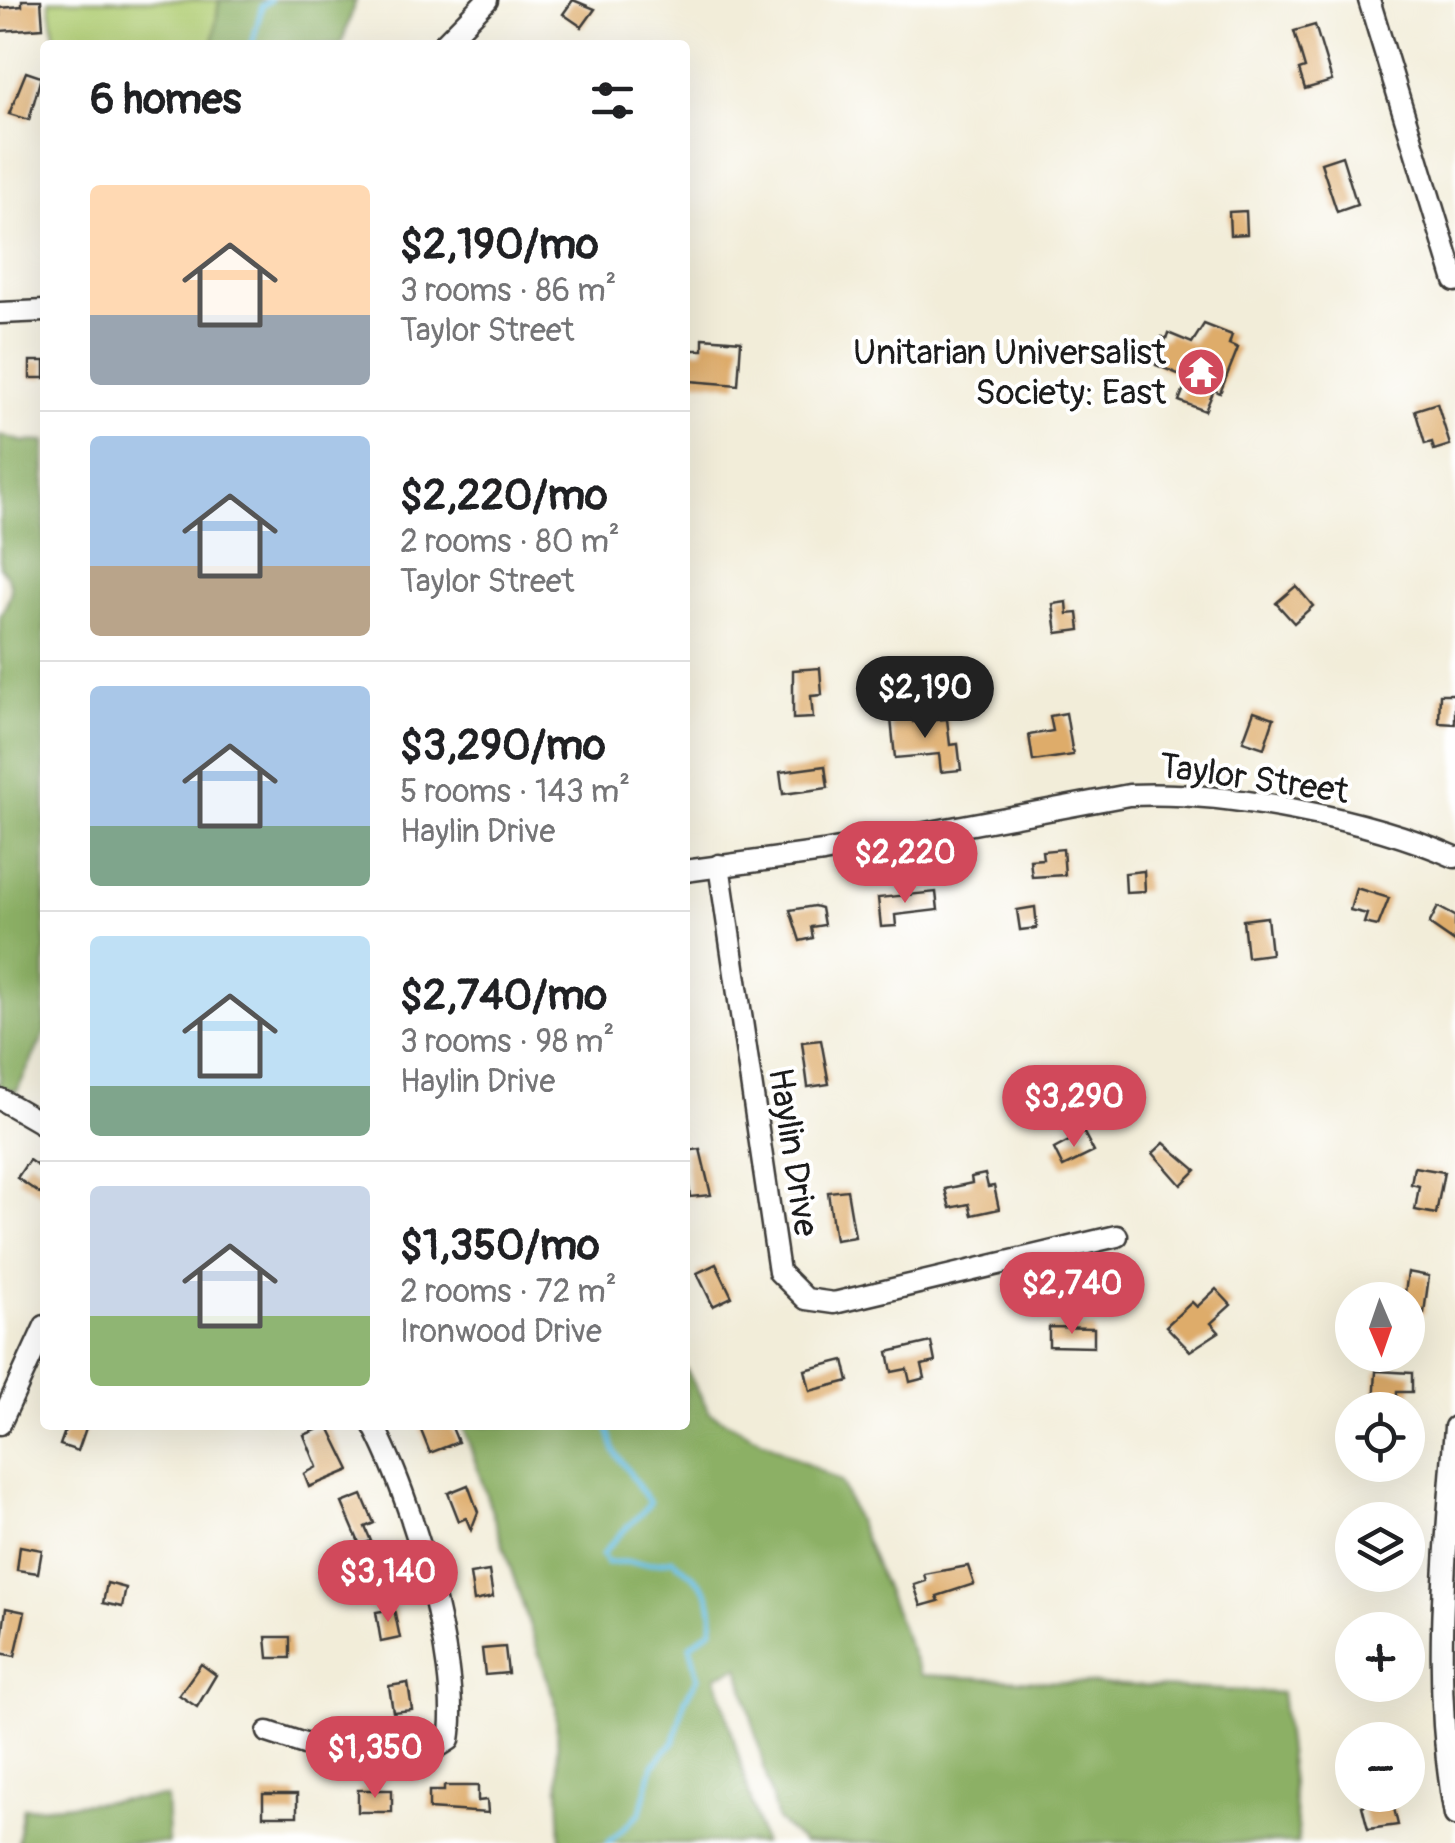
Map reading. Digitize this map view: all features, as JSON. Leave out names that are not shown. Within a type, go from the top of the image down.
[{"type":"street","points":[[449,40],[486,0]]},
{"type":"street","points":[[1369,0],[1455,281]]},
{"type":"street","points":[[0,314],[40,312]]},
{"type":"street","name":"Taylor Street","points":[[690,870],[823,852],[1129,795],[1170,792],[1346,822],[1455,857]]},
{"type":"street","name":"Haylin Drive","points":[[718,865],[780,1272],[806,1300],[834,1303],[1118,1236]]},
{"type":"street","points":[[0,1099],[40,1122]]},
{"type":"street","points":[[0,1424],[40,1337]]},
{"type":"street","points":[[1455,1427],[1439,1642],[1441,1738],[1455,1815]]},
{"type":"street","points":[[268,1732],[329,1752],[433,1750],[449,1740],[454,1716],[429,1576],[390,1456],[377,1430]]},
{"type":"green space","points":[[49,0],[302,0],[291,40],[55,40]]},
{"type":"green space","points":[[219,0],[356,0],[343,40],[214,40]]},
{"type":"green space","points":[[0,435],[24,442],[40,441],[40,1043],[17,1091],[0,1088],[0,615],[10,591],[0,567]]},
{"type":"green space","points":[[690,1376],[710,1413],[841,1482],[921,1675],[1281,1693],[1299,1843],[803,1843],[777,1820],[739,1667],[716,1676],[763,1843],[561,1843],[556,1705],[465,1430],[690,1430]]},
{"type":"green space","points":[[166,1797],[168,1843],[17,1843],[23,1808]]},
{"type":"building","points":[[22,0],[41,0],[43,28],[0,31],[0,8],[22,6]]},
{"type":"building","points":[[573,0],[595,9],[582,27],[563,14]]},
{"type":"building","points":[[1315,25],[1332,81],[1305,89],[1299,70],[1305,68],[1294,31]]},
{"type":"building","points":[[26,72],[40,77],[29,120],[9,114]]},
{"type":"building","points":[[1342,156],[1357,205],[1337,212],[1321,163]]},
{"type":"building","points":[[1246,211],[1247,234],[1230,235],[1229,212]]},
{"type":"building","name":"Unitarian Universalist Society: East","points":[[1204,324],[1232,335],[1229,344],[1238,348],[1220,393],[1214,390],[1205,411],[1179,401],[1188,378],[1156,365],[1158,360],[1153,358],[1162,337],[1166,339],[1168,333],[1192,343]]},
{"type":"building","points":[[703,338],[741,341],[738,385],[690,381],[692,350],[703,350]]},
{"type":"building","points":[[30,361],[40,361],[40,378],[30,378]]},
{"type":"building","points":[[1437,403],[1450,445],[1434,450],[1432,442],[1425,444],[1415,410]]},
{"type":"building","points":[[1296,586],[1313,606],[1294,623],[1276,603]]},
{"type":"building","points":[[1067,602],[1068,614],[1078,613],[1080,630],[1057,633],[1053,604]]},
{"type":"building","points":[[820,668],[822,695],[811,696],[813,718],[793,719],[793,670]]},
{"type":"building","points":[[1440,694],[1455,694],[1455,724],[1439,723]]},
{"type":"building","points":[[1254,711],[1274,718],[1264,748],[1243,741]]},
{"type":"building","points":[[1066,713],[1073,755],[1033,761],[1029,735],[1053,731],[1050,716]]},
{"type":"building","points":[[912,717],[913,722],[947,719],[950,745],[958,744],[961,770],[941,772],[939,754],[895,758],[891,719]]},
{"type":"building","points":[[825,766],[828,788],[783,794],[780,772]]},
{"type":"building","points":[[1063,849],[1065,875],[1032,877],[1030,860],[1043,859],[1042,851]]},
{"type":"building","points":[[1144,871],[1145,891],[1126,892],[1125,873]]},
{"type":"building","points":[[1356,888],[1389,898],[1378,926],[1364,923],[1367,914],[1350,910]]},
{"type":"building","points":[[936,892],[938,910],[895,915],[896,926],[881,927],[878,898]]},
{"type":"building","points":[[1035,907],[1037,928],[1020,930],[1017,910]]},
{"type":"building","points":[[1438,907],[1455,916],[1455,942],[1429,924]]},
{"type":"building","points":[[821,908],[824,925],[811,927],[813,938],[800,941],[790,910]]},
{"type":"building","points":[[1267,917],[1271,954],[1247,957],[1243,920]]},
{"type":"building","points":[[821,1040],[829,1084],[808,1087],[802,1042]]},
{"type":"building","points":[[1084,1133],[1094,1152],[1063,1167],[1054,1149]]},
{"type":"building","points":[[1164,1143],[1196,1170],[1181,1185],[1153,1153]]},
{"type":"building","points":[[700,1149],[711,1195],[690,1197],[690,1150]]},
{"type":"building","points":[[29,1160],[40,1168],[40,1194],[17,1178]]},
{"type":"building","points":[[1414,1167],[1444,1172],[1436,1214],[1415,1210],[1419,1186],[1411,1184]]},
{"type":"building","points":[[985,1174],[988,1187],[994,1186],[999,1209],[972,1215],[969,1204],[950,1208],[945,1189],[972,1183],[971,1177]]},
{"type":"building","points":[[847,1190],[855,1237],[835,1240],[828,1192]]},
{"type":"building","points":[[716,1264],[732,1297],[713,1306],[697,1273]]},
{"type":"building","points":[[1408,1272],[1429,1276],[1425,1306],[1425,1282],[1407,1282]]},
{"type":"building","points":[[1216,1289],[1231,1305],[1211,1323],[1219,1332],[1190,1351],[1166,1326],[1192,1302],[1197,1307]]},
{"type":"building","points":[[1049,1327],[1094,1328],[1094,1347],[1049,1346]]},
{"type":"building","points":[[931,1342],[935,1362],[922,1365],[925,1378],[910,1382],[907,1369],[892,1372],[888,1352]]},
{"type":"building","points":[[844,1360],[849,1381],[810,1391],[805,1370]]},
{"type":"building","points":[[1376,1372],[1412,1373],[1412,1392],[1375,1392]]},
{"type":"building","points":[[65,1430],[85,1430],[78,1451],[60,1445]]},
{"type":"building","points":[[330,1430],[350,1470],[309,1487],[304,1474],[317,1467],[304,1435]]},
{"type":"building","points":[[421,1430],[453,1430],[458,1442],[430,1453]]},
{"type":"building","points":[[468,1485],[478,1512],[471,1530],[466,1518],[459,1521],[448,1493]]},
{"type":"building","points":[[362,1495],[374,1523],[365,1527],[371,1541],[360,1545],[342,1503]]},
{"type":"building","points":[[20,1546],[42,1550],[38,1573],[17,1570]]},
{"type":"building","points":[[968,1566],[974,1584],[937,1596],[939,1601],[921,1606],[914,1585],[926,1581],[924,1574]]},
{"type":"building","points":[[489,1571],[493,1597],[474,1601],[470,1574]]},
{"type":"building","points":[[107,1583],[126,1588],[122,1607],[103,1603]]},
{"type":"building","points":[[6,1608],[25,1612],[15,1656],[0,1653]]},
{"type":"building","points":[[394,1609],[400,1638],[381,1642],[376,1612]]},
{"type":"building","points":[[266,1637],[290,1637],[290,1658],[268,1658]]},
{"type":"building","points":[[505,1647],[508,1673],[485,1675],[482,1649]]},
{"type":"building","points":[[201,1664],[216,1675],[197,1707],[179,1695]]},
{"type":"building","points":[[408,1683],[412,1710],[393,1712],[389,1686]]},
{"type":"building","points":[[444,1786],[478,1786],[478,1801],[487,1800],[488,1813],[429,1809],[429,1791],[444,1791]]},
{"type":"building","points":[[358,1790],[392,1790],[392,1812],[358,1812]]},
{"type":"building","points":[[263,1794],[297,1794],[297,1816],[263,1816]]},
{"type":"building","points":[[1364,1812],[1395,1812],[1398,1825],[1368,1829]]},
{"type":"waterway","points":[[253,40],[262,6],[270,0]]},
{"type":"waterway","points":[[608,1430],[615,1452],[650,1503],[602,1555],[607,1563],[656,1563],[672,1559],[704,1588],[713,1616],[712,1629],[690,1645],[698,1677],[685,1699],[674,1742],[653,1765],[641,1812],[608,1843]]},
{"type":"place","name":"Unitarian Universalist Society: East","points":[[1201,372]]}]
